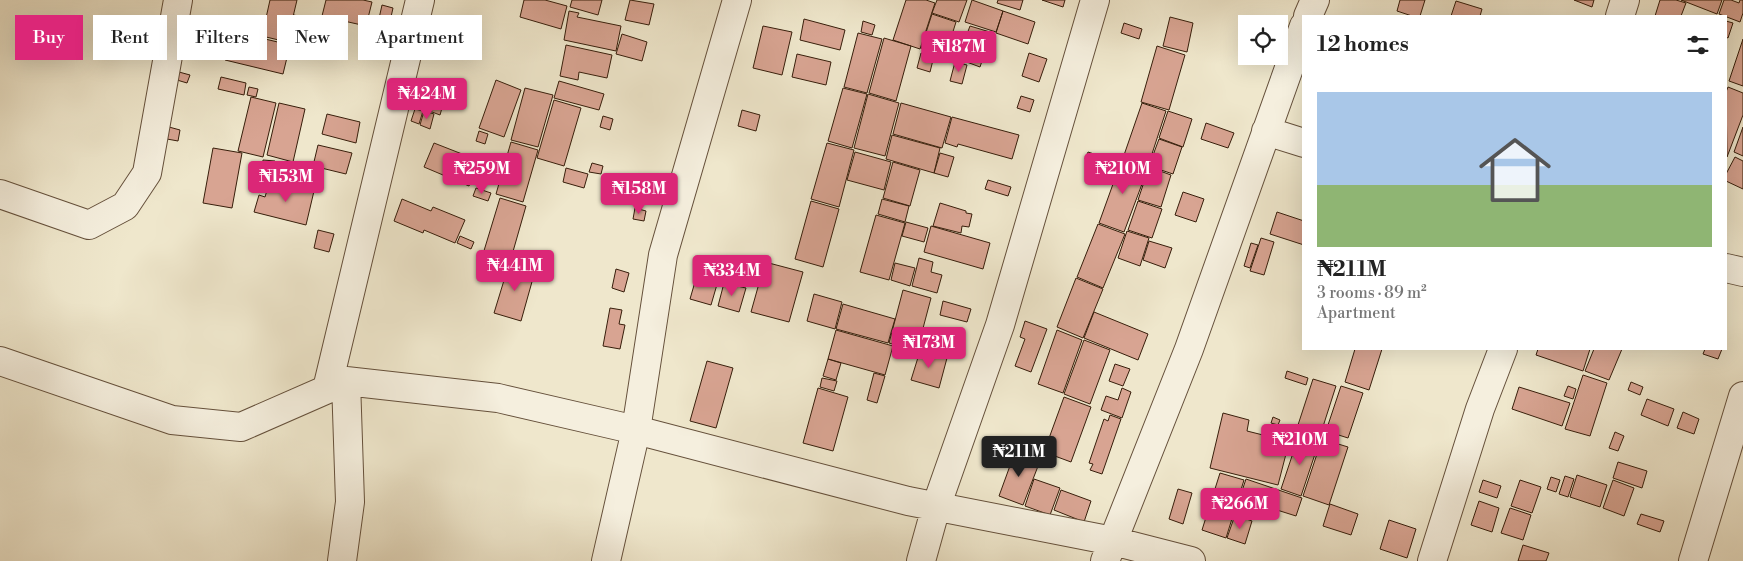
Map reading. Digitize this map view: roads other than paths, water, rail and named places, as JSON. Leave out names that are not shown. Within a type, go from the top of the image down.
[{"type":"street","points":[[0,194],[89,225],[125,206],[147,174],[178,0]]},
{"type":"street","points":[[342,561],[350,502],[336,385],[420,0]]},
{"type":"street","points":[[606,561],[636,430],[662,255],[737,0]]},
{"type":"street","points":[[921,561],[936,507],[1000,325],[1094,0]]},
{"type":"street","points":[[1308,15],[1315,0]]},
{"type":"street","points":[[1620,15],[1625,0]]},
{"type":"street","points":[[1109,551],[1189,349],[1302,32]]},
{"type":"street","points":[[1266,131],[1302,141]]},
{"type":"street","points":[[1727,268],[1743,272]]},
{"type":"street","points":[[1432,561],[1480,409],[1503,350]]},
{"type":"street","points":[[0,361],[172,420],[241,427],[336,385],[498,398],[636,430],[899,499],[1109,551],[1191,561]]},
{"type":"street","points":[[1693,561],[1743,396]]}]
